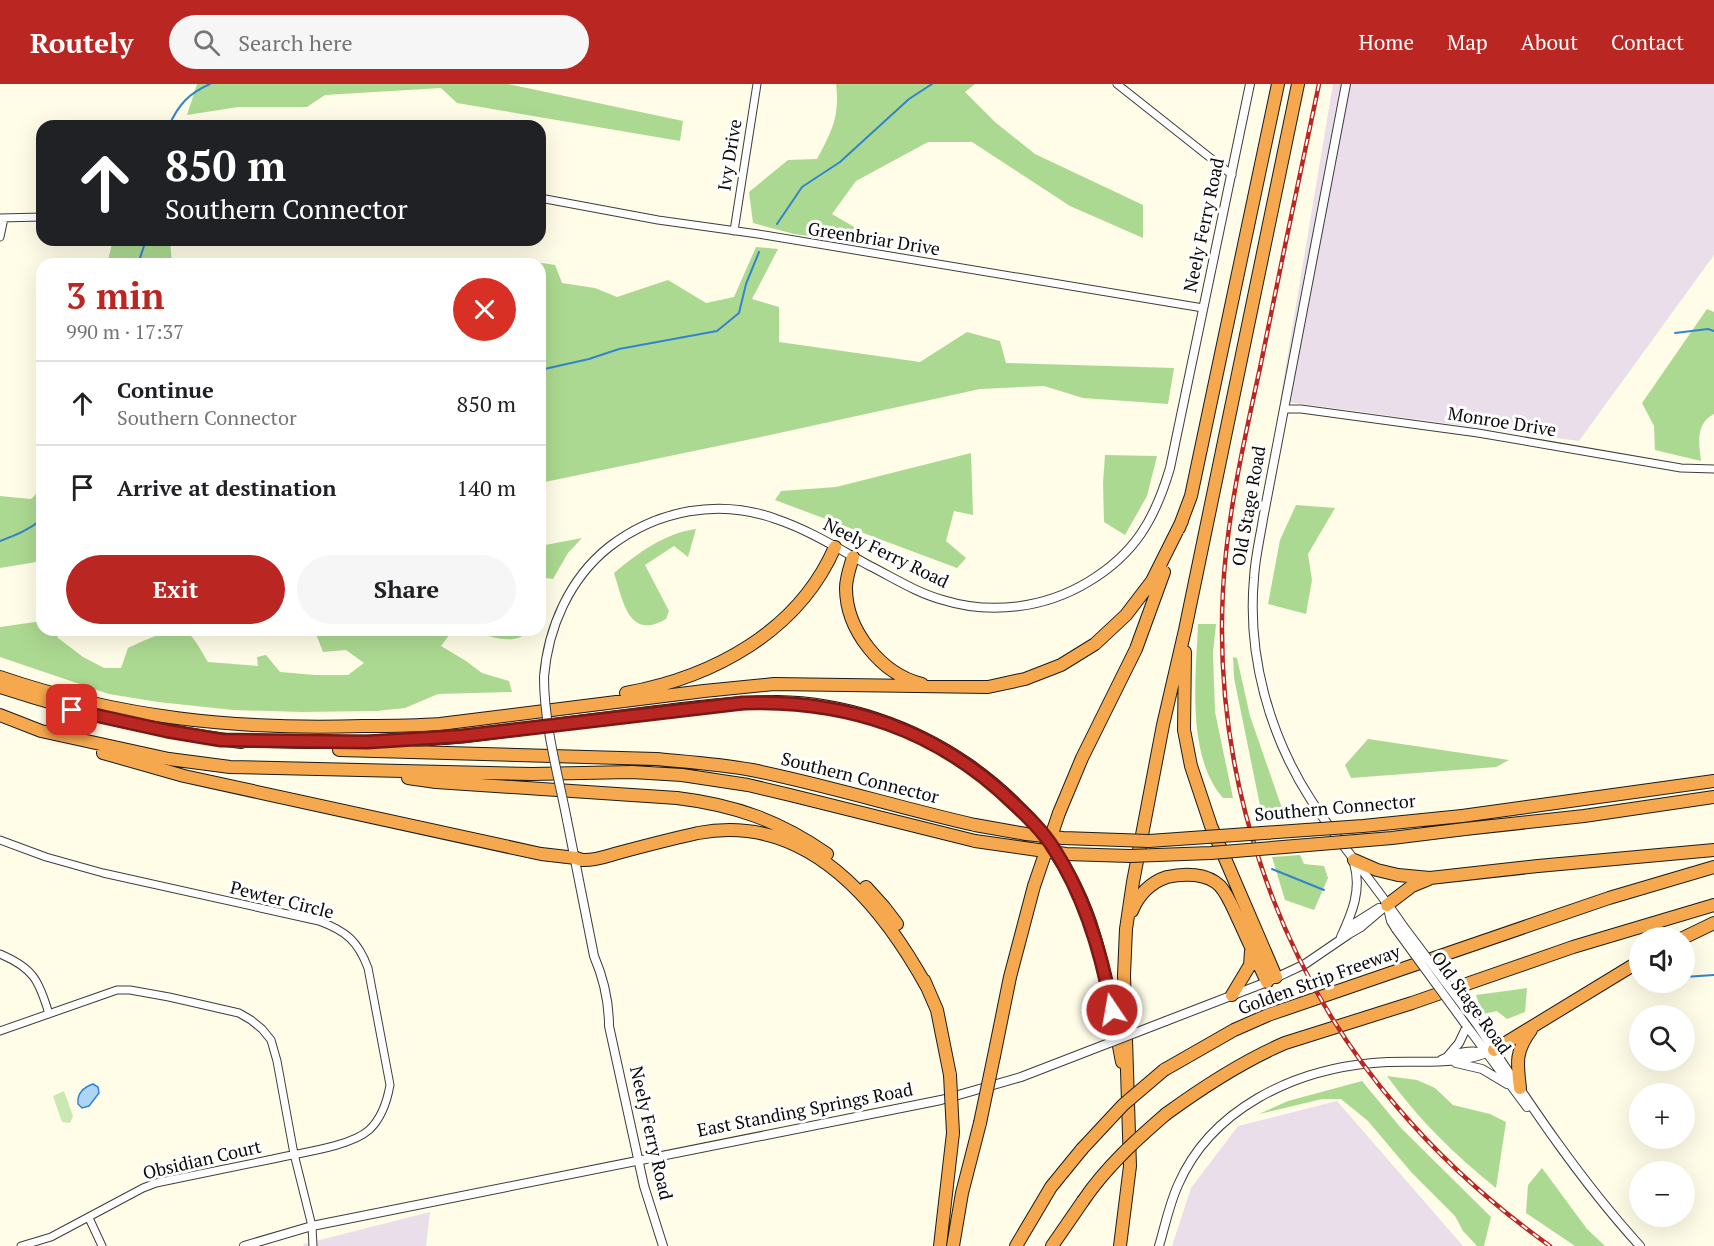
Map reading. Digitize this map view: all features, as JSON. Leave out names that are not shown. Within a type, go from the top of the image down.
[{"type":"highway","points":[[953,1246],[962,1193],[980,1123],[1010,977],[1034,886],[1059,813],[1082,758],[1136,648],[1191,496],[1278,84]]},
{"type":"highway","points":[[1120,1246],[1130,1166],[1124,975],[1126,929],[1135,868],[1298,84]]},
{"type":"highway","points":[[0,677],[105,706],[209,723],[280,727],[440,723],[774,684],[988,687],[1025,679],[1061,665],[1095,644],[1126,615],[1152,581],[1182,521]]},
{"type":"highway","points":[[385,726],[627,693],[661,686],[692,676],[734,656],[760,639],[784,618],[815,583],[835,547]]},
{"type":"highway","points":[[853,557],[846,581],[847,599],[852,617],[866,644],[894,672],[916,682],[947,687]]},
{"type":"highway","points":[[1185,630],[1184,730],[1191,766],[1211,826],[1271,980]]},
{"type":"highway","name":"Southern Connector","points":[[0,687],[54,705],[110,719],[167,731],[281,747],[499,756],[656,759],[704,763],[794,779],[975,825],[1063,838],[1149,841],[1363,826],[1462,816],[1714,781]]},
{"type":"highway","points":[[235,741],[367,742],[429,739],[709,706],[778,702],[822,706],[898,727],[949,752],[979,772],[1021,811],[1054,847],[1090,923],[1108,990],[1127,1092]]},
{"type":"highway","name":"Southern Connector","points":[[0,716],[41,731],[169,759],[230,767],[532,774],[632,772],[682,775],[747,785],[975,841],[1066,854],[1130,856],[1211,853],[1392,838],[1574,818],[1714,797]]},
{"type":"highway","points":[[41,731],[82,747],[184,776],[542,854],[587,861],[679,838],[718,831],[755,832],[779,838],[814,855],[840,874],[865,897],[910,956],[927,987]]},
{"type":"highway","points":[[363,770],[436,782],[711,802],[744,811],[776,824],[808,841],[839,862],[865,885],[884,907],[903,935],[914,954],[937,1010],[950,1075],[953,1133],[940,1246]]},
{"type":"highway","points":[[1354,860],[1377,870],[1398,875],[1430,878],[1714,850]]},
{"type":"highway","name":"Golden Strip Freeway","points":[[1016,1246],[1051,1187],[1123,1105],[1164,1070],[1234,1030],[1268,1016],[1609,898],[1714,867]]},
{"type":"highway","points":[[1126,929],[1136,901],[1154,882],[1179,875],[1198,875],[1220,885],[1251,947],[1271,980]]},
{"type":"highway","points":[[1387,905],[1412,886],[1430,878]]},
{"type":"highway","points":[[1052,1246],[1109,1168],[1139,1137],[1166,1114],[1265,1052],[1285,1042],[1412,1003],[1583,944],[1714,904]]},
{"type":"highway","points":[[1695,932],[1714,922]]},
{"type":"highway","points":[[1232,995],[1250,965],[1251,947]]},
{"type":"highway","points":[[1490,1052],[1629,968]]},
{"type":"highway","points":[[1515,1086],[1520,1044],[1535,1025]]},
{"type":"street","name":"Ivy Drive","points":[[734,231],[757,84]]},
{"type":"street","points":[[1118,84],[1232,175]]},
{"type":"street","name":"Neely Ferry Road","points":[[663,1246],[638,1161],[609,1026],[609,1011],[594,956],[549,732],[544,677],[549,645],[565,600],[581,576],[603,552],[615,543],[655,520],[684,511],[716,508],[747,511],[776,519],[835,547],[913,589],[941,600],[984,608],[1026,605],[1054,598],[1080,587],[1106,570],[1137,539],[1158,505],[1170,468],[1250,84]]},
{"type":"street","name":"Old Stage Road","points":[[1346,84],[1254,576],[1253,625],[1266,701],[1286,754],[1312,801],[1387,905],[1399,927],[1536,1116],[1640,1246]]},
{"type":"street","name":"Greenbriar Drive","points":[[546,199],[658,220],[1203,308]]},
{"type":"street","points":[[0,237],[2,218],[36,217]]},
{"type":"street","name":"Monroe Drive","points":[[1284,409],[1300,409],[1478,433],[1686,468],[1714,469]]},
{"type":"street","name":"Pewter Circle","points":[[0,840],[46,857],[103,873],[320,921],[333,926],[350,938],[361,950],[368,968],[390,1085],[387,1099],[379,1118],[355,1139],[294,1154]]},
{"type":"street","points":[[1340,940],[1354,908],[1357,894],[1354,860]]},
{"type":"street","name":"East Standing Springs Road","points":[[244,1246],[312,1226],[941,1100],[1021,1077],[1271,980],[1314,959],[1340,940],[1348,933],[1352,925],[1364,916],[1387,905]]},
{"type":"street","points":[[0,954],[20,962],[31,973],[40,985],[49,1014]]},
{"type":"street","points":[[0,1031],[117,990],[169,996],[239,1013],[251,1020],[271,1041],[274,1051],[294,1154],[312,1226],[313,1246]]},
{"type":"street","points":[[1448,1060],[1470,1025]]},
{"type":"street","points":[[1448,1060],[1457,1053],[1475,1050],[1490,1052]]},
{"type":"street","points":[[1159,1246],[1172,1202],[1189,1164],[1215,1131],[1244,1106],[1279,1088],[1333,1070],[1372,1063],[1448,1060],[1482,1070],[1515,1086]]},
{"type":"street","name":"Obsidian Court","points":[[21,1246],[51,1237],[156,1183],[294,1154]]},
{"type":"street","points":[[89,1218],[102,1246]]},
{"type":"shaded area","points":[[1333,84],[1714,84],[1714,255],[1579,441],[1280,401]]},
{"type":"shaded area","points":[[1337,1101],[1463,1246],[1172,1246],[1191,1188],[1238,1126]]},
{"type":"shaded area","points":[[430,1212],[426,1246],[303,1246],[304,1244]]},
{"type":"green space","points":[[197,84],[508,84],[683,121],[680,141],[457,103],[441,88],[325,95],[307,107],[238,107],[187,115]]},
{"type":"green space","points":[[836,84],[975,84],[965,92],[995,122],[1035,154],[1143,205],[1143,238],[1070,206],[972,142],[928,142],[856,181],[832,214],[868,235],[868,244],[794,234],[753,223],[749,192],[788,160],[817,159],[834,123],[837,105]]},
{"type":"green space","points":[[112,246],[170,246],[172,258],[108,258]]},
{"type":"green space","points":[[756,247],[778,249],[752,299],[779,307],[779,342],[920,362],[967,332],[1000,341],[1006,363],[1174,368],[1168,404],[1083,398],[1044,386],[980,389],[546,482],[546,264],[555,265],[562,283],[595,288],[617,297],[668,280],[706,303],[734,297]]},
{"type":"green space","points":[[1707,309],[1714,312],[1714,414],[1708,418],[1701,429],[1699,441],[1701,461],[1655,450],[1654,426],[1642,403]]},
{"type":"green space","points":[[971,453],[973,515],[954,511],[946,541],[966,558],[957,568],[775,500],[781,491],[836,487]]},
{"type":"green space","points":[[1105,455],[1157,456],[1147,496],[1125,535],[1104,522]]},
{"type":"green space","points":[[36,494],[36,562],[0,568],[0,496],[31,499]]},
{"type":"green space","points":[[1296,505],[1335,508],[1308,554],[1312,580],[1306,614],[1268,604],[1280,540]]},
{"type":"green space","points":[[696,529],[688,557],[674,546],[645,565],[669,611],[666,619],[643,625],[635,621],[624,605],[614,573],[642,551],[663,539]]},
{"type":"green space","points":[[582,538],[568,553],[553,579],[546,578],[546,545]]},
{"type":"green space","points":[[36,622],[36,636],[58,636],[83,657],[104,668],[121,668],[128,648],[142,641],[156,636],[190,636],[208,662],[258,666],[257,657],[266,655],[280,672],[315,675],[348,675],[364,663],[346,650],[323,652],[317,636],[448,636],[441,646],[482,673],[509,681],[512,692],[438,694],[405,708],[376,711],[233,710],[158,702],[109,694],[0,657],[0,627]]},
{"type":"green space","points":[[1198,624],[1216,624],[1213,653],[1215,712],[1233,798],[1223,798],[1211,781],[1198,738],[1195,691]]},
{"type":"green space","points":[[490,636],[522,636],[515,639]]},
{"type":"green space","points":[[1233,657],[1237,658],[1250,716],[1285,817],[1263,820],[1234,678]]},
{"type":"green space","points":[[1368,739],[1509,760],[1496,767],[1351,778],[1345,765]]},
{"type":"green space","points":[[1300,855],[1304,864],[1324,866],[1328,878],[1314,910],[1285,900],[1272,857]]},
{"type":"green space","points":[[1527,988],[1525,1012],[1507,1019],[1497,1011],[1483,1014],[1476,995]]},
{"type":"green space","points":[[1387,1076],[1417,1080],[1435,1088],[1453,1105],[1490,1114],[1506,1122],[1496,1188],[1438,1136]]},
{"type":"green space","points":[[1362,1081],[1401,1128],[1491,1217],[1484,1246],[1477,1246],[1463,1231],[1455,1216],[1412,1173],[1368,1121],[1341,1099],[1322,1099],[1259,1114],[1288,1101]]},
{"type":"green space","points":[[64,1091],[73,1116],[70,1123],[62,1122],[53,1096]]},
{"type":"green space","points":[[1542,1168],[1587,1229],[1605,1246],[1575,1246],[1526,1213],[1528,1185]]},
{"type":"water","points":[[93,1084],[98,1087],[99,1093],[89,1106],[82,1108],[78,1104],[80,1094]]},
{"type":"waterway","points":[[172,120],[185,100],[210,84]]},
{"type":"waterway","points":[[777,224],[802,187],[840,162],[909,99],[932,84]]},
{"type":"waterway","points":[[140,258],[144,246]]},
{"type":"waterway","points":[[546,369],[589,359],[619,349],[717,331],[739,313],[746,284],[759,252]]},
{"type":"waterway","points":[[1675,333],[1708,329],[1714,331]]},
{"type":"waterway","points":[[0,541],[36,523]]},
{"type":"waterway","points":[[1272,869],[1324,890]]},
{"type":"waterway","points":[[1695,976],[1714,975]]},
{"type":"railway","points":[[1319,84],[1242,451],[1225,562],[1223,660],[1229,729],[1242,798],[1261,866],[1286,931],[1318,994],[1355,1053],[1415,1128],[1451,1164],[1489,1199],[1550,1246]]},
{"type":"route","points":[[72,710],[167,731],[221,740],[307,742],[429,739],[743,703],[778,702],[814,705],[867,717],[917,735],[964,762],[993,784],[1054,847],[1090,923],[1112,1010]]}]
